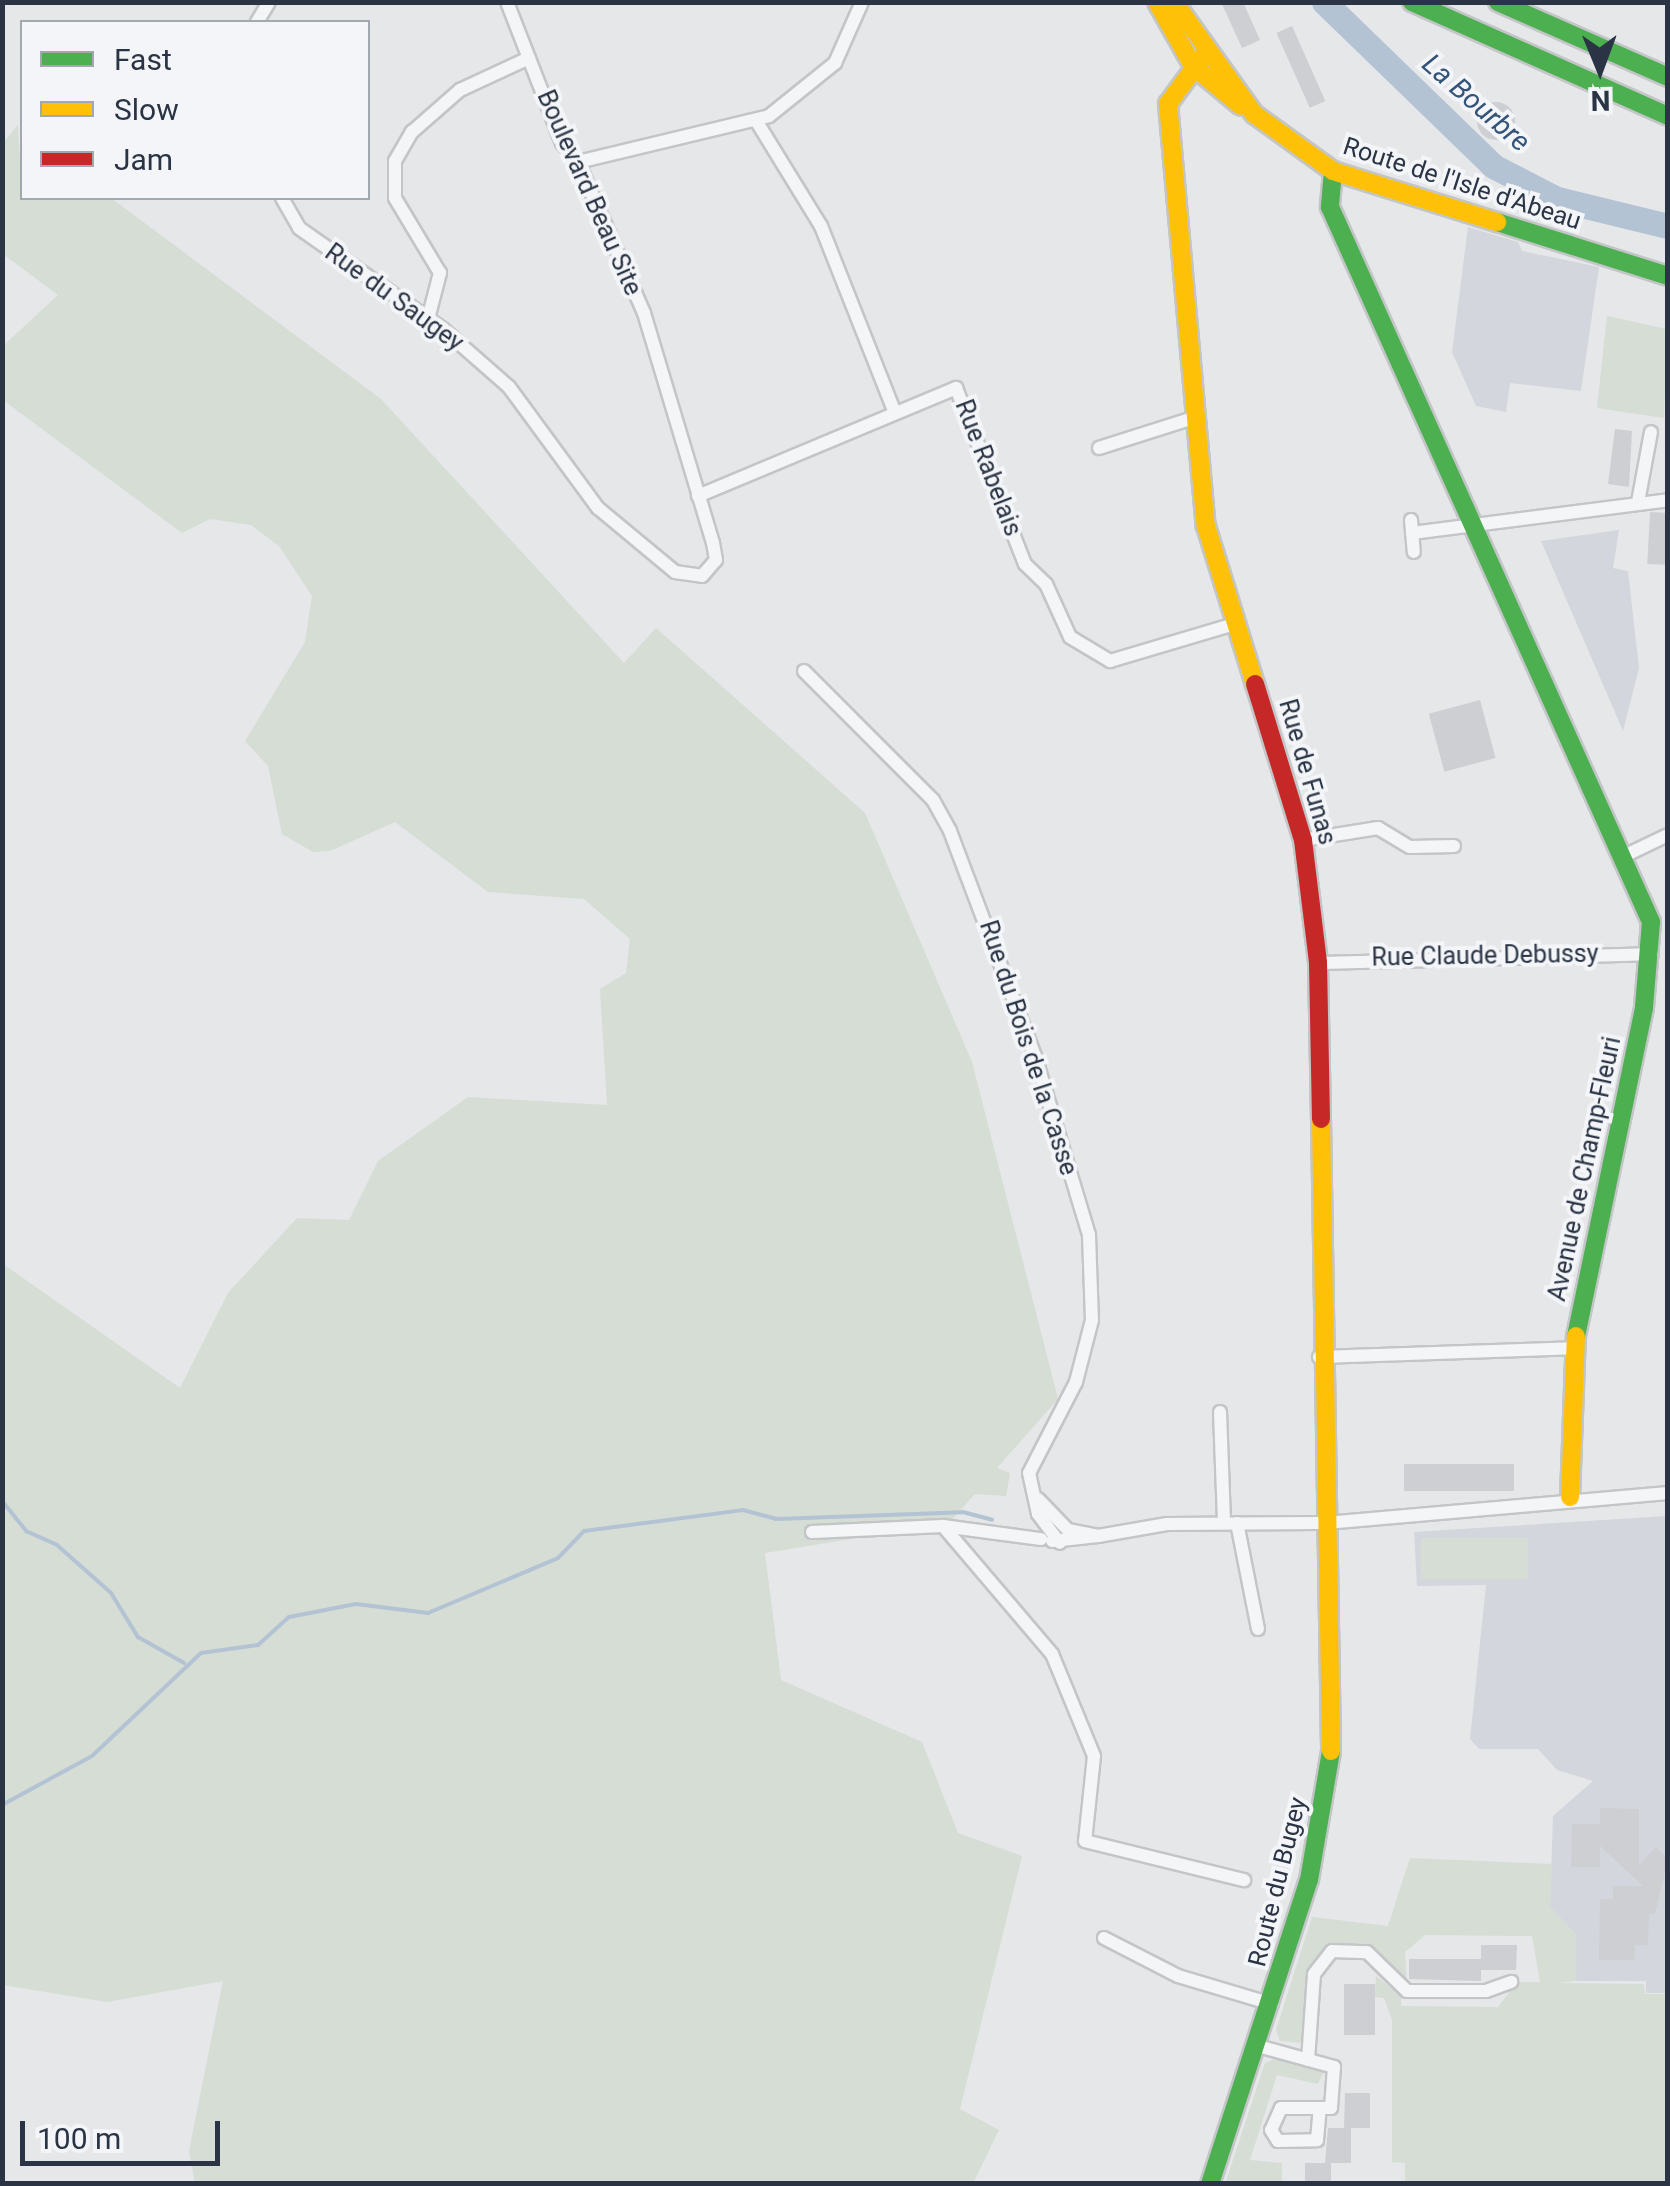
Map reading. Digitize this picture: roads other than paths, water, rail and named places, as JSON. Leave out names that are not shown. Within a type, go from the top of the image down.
[{"type":"main road","points":[[1157,2],[1199,60]]},
{"type":"main road","points":[[1174,2],[1199,60]]},
{"type":"main road","points":[[1412,2],[1668,116]]},
{"type":"main road","points":[[1498,2],[1668,77]]},
{"type":"main road","name":"Route de l'Isle d'Abeau","points":[[1199,60],[1254,114],[1333,170],[1668,276]]},
{"type":"main road","name":"Rue de Funas","points":[[1199,60],[1168,104],[1209,543],[1304,840],[1311,953],[1318,963],[1320,1357],[1326,1523]]},
{"type":"main road","name":"Avenue de Champ-Fleuri","points":[[1333,170],[1330,208],[1651,922],[1652,954],[1574,1348],[1570,1497]]},
{"type":"main road","name":"Route du Bugey","points":[[1210,2184],[1272,2004],[1326,1804],[1326,1523]]},
{"type":"street","points":[[578,162],[757,122],[834,63],[862,2]]},
{"type":"street","name":"Boulevard Beau Site","points":[[512,4],[562,144],[578,162],[644,313],[698,496]]},
{"type":"street","points":[[428,319],[440,272],[395,198],[395,161],[412,132],[460,90],[529,58]]},
{"type":"street","points":[[757,122],[821,226],[894,410]]},
{"type":"street","name":"Rue du Saugey","points":[[283,200],[300,228],[428,319],[519,398],[598,508],[674,572],[702,576],[716,560],[698,496]]},
{"type":"street","name":"Rue Rabelais","points":[[698,496],[894,410],[956,388],[1025,564],[1046,584],[1070,637],[1110,661],[1234,624]]},
{"type":"street","points":[[1099,448],[1196,417]]},
{"type":"street","points":[[1638,502],[1651,432]]},
{"type":"street","points":[[1414,552],[1411,527],[1471,524],[1668,500]]},
{"type":"street","name":"Rue du Bois de la Casse","points":[[804,671],[933,800],[950,831],[1029,1037],[1089,1235],[1092,1320],[1076,1382],[1029,1473]]},
{"type":"street","points":[[1304,840],[1378,828],[1410,846],[1454,846]]},
{"type":"street","points":[[1622,857],[1668,835]]},
{"type":"street","name":"Rue Claude Debussy","points":[[1318,963],[1652,954]]},
{"type":"street","points":[[1320,1357],[1574,1348]]},
{"type":"street","points":[[1220,1412],[1230,1523],[1258,1629]]},
{"type":"street","points":[[1029,1473],[1041,1506],[1068,1530],[1098,1536]]},
{"type":"street","points":[[1029,1473],[1032,1500],[1051,1539]]},
{"type":"street","points":[[812,1532],[943,1526],[1051,1539],[1230,1523],[1326,1523],[1570,1497],[1668,1492]]},
{"type":"street","points":[[943,1526],[1052,1654],[1094,1756],[1085,1841],[1244,1880]]},
{"type":"street","points":[[1051,1539],[1068,1530]]},
{"type":"street","points":[[1104,1938],[1178,1976],[1272,2004]]},
{"type":"street","points":[[1308,2060],[1314,1974],[1336,1950],[1366,1952],[1407,1991],[1486,1992],[1512,1982]]},
{"type":"street","points":[[1258,2046],[1334,2067],[1331,2108],[1320,2108]]},
{"type":"waterway","name":"La Bourbre","points":[[1324,2],[1493,166],[1557,199],[1668,226]]},
{"type":"waterway","points":[[2,1501],[26,1531],[57,1545],[111,1593],[138,1637],[184,1663]]},
{"type":"waterway","points":[[2,1805],[92,1756],[201,1653],[258,1645],[289,1617],[356,1604],[428,1613],[558,1558],[584,1531],[743,1510],[776,1519],[963,1512],[992,1520]]}]
